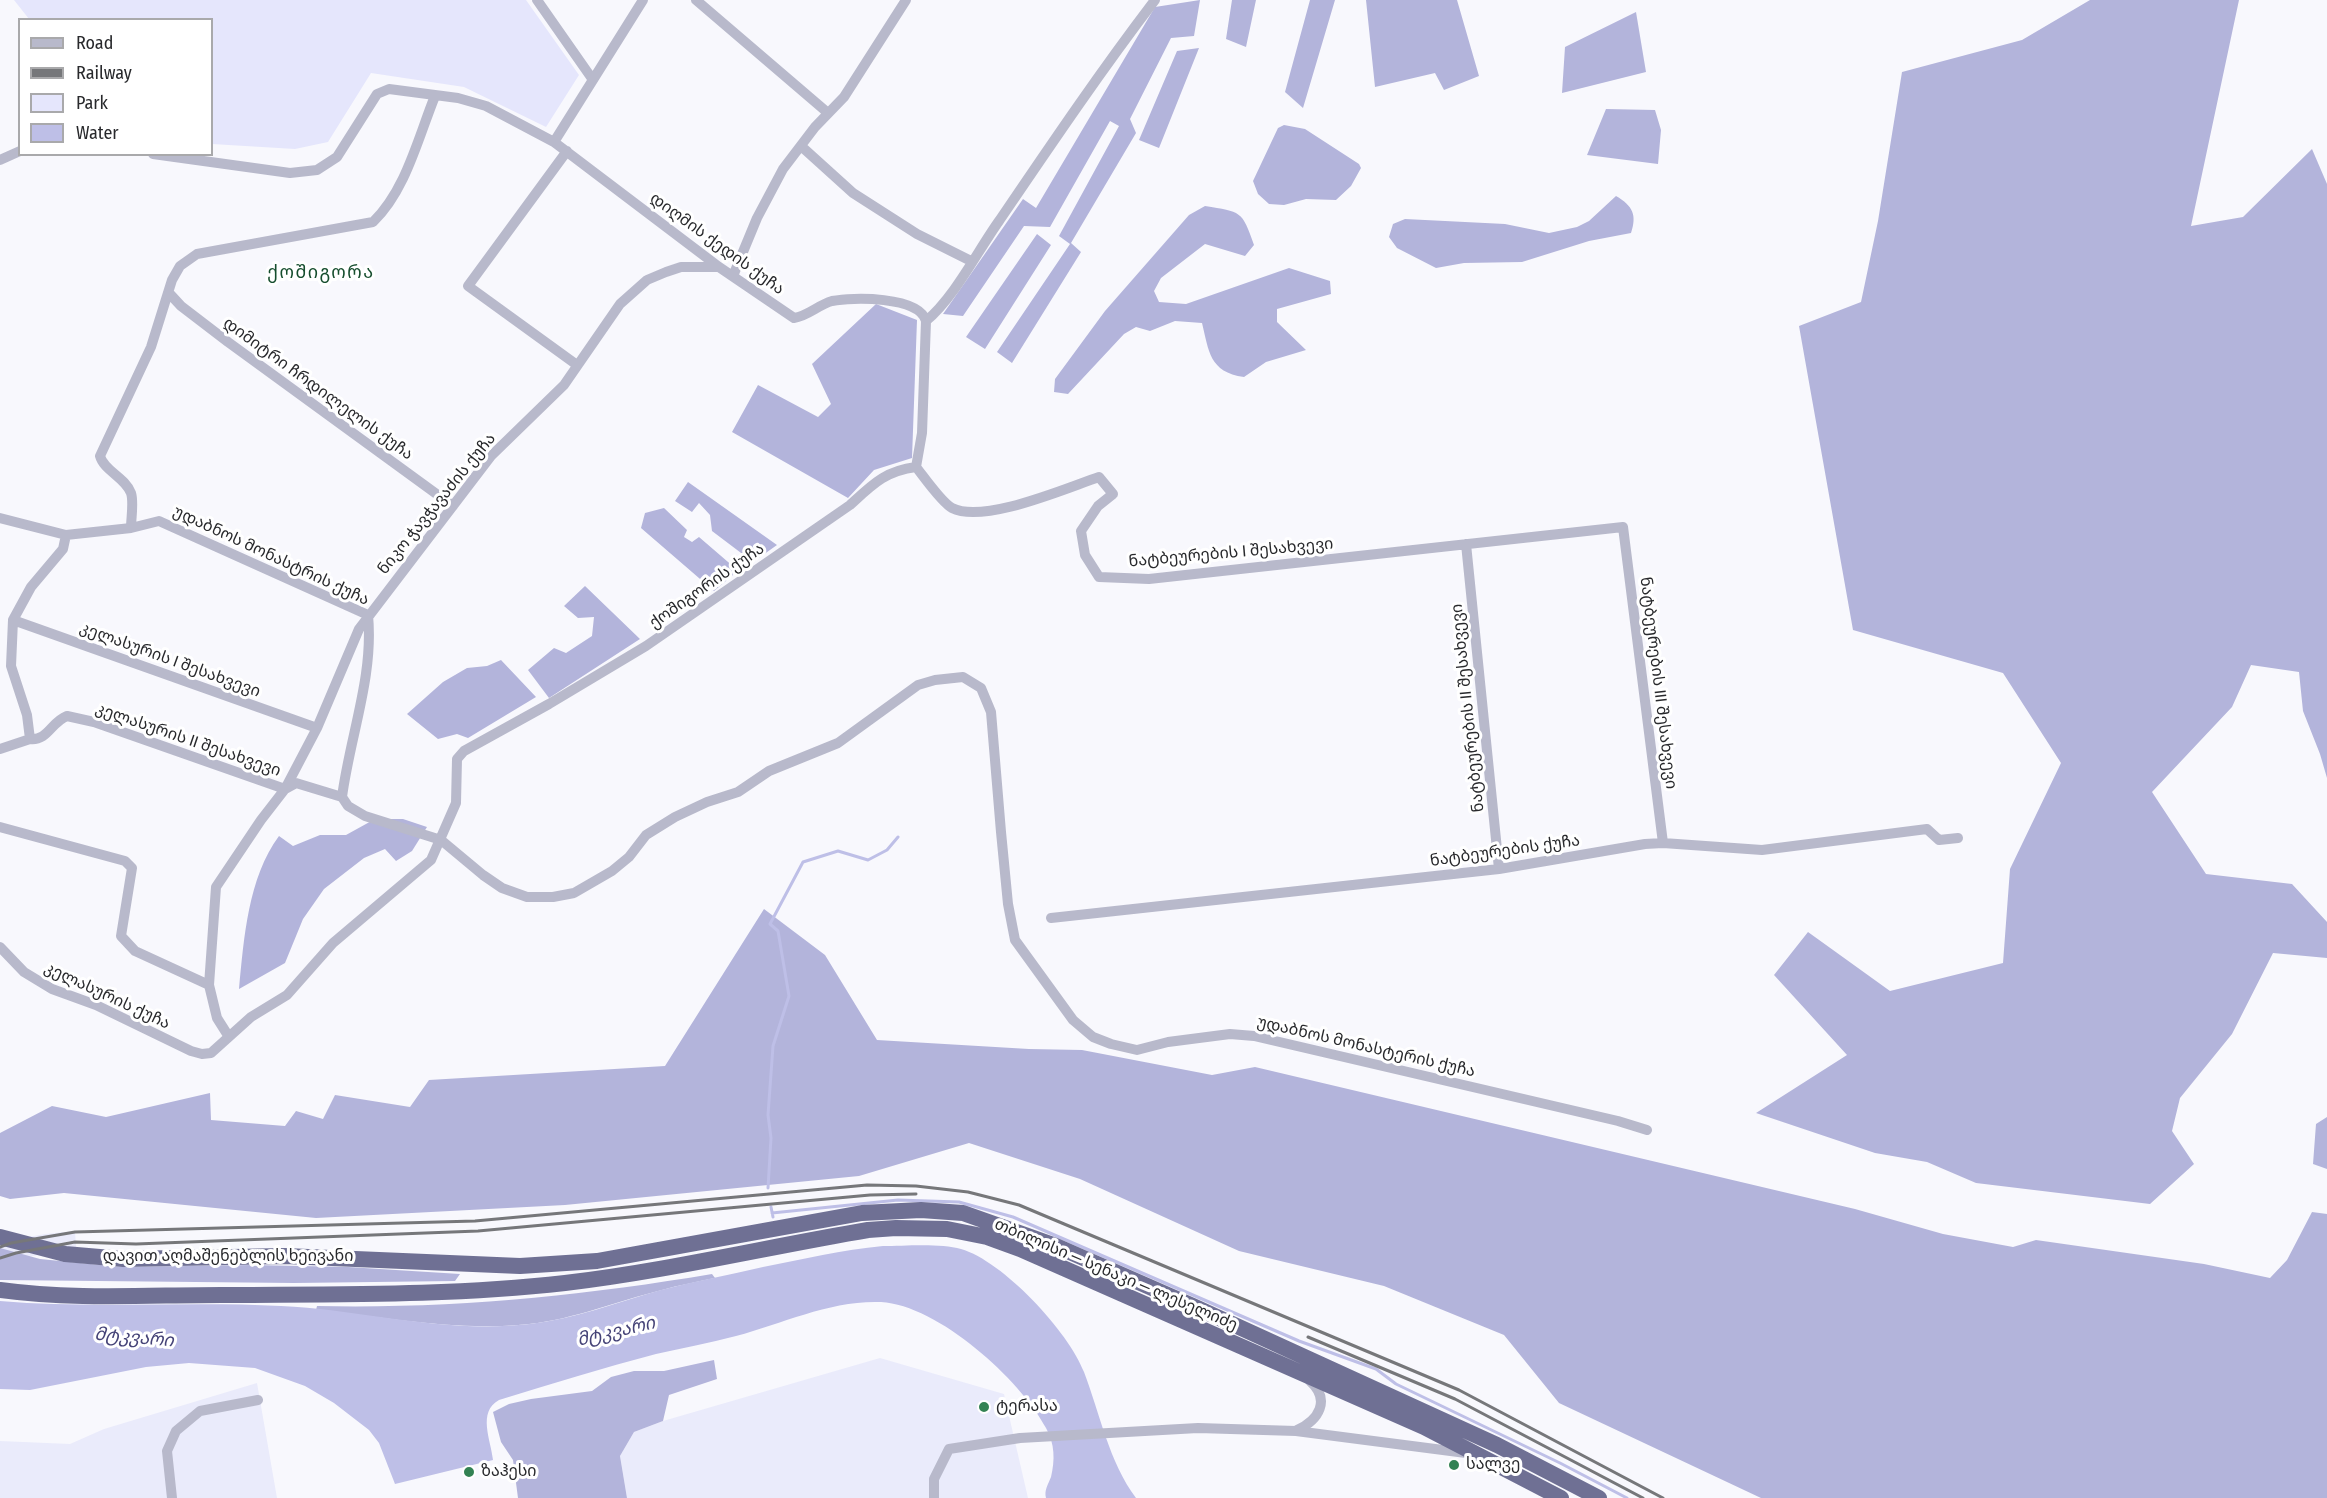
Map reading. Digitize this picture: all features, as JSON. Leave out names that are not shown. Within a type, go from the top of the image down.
[{"type":"highway","name":"თბილისი — სენაკი — ლესელიძე","points":[[457,1265],[520,1266],[597,1261],[862,1212],[921,1210],[963,1212],[1056,1246],[1193,1306],[1497,1445],[1599,1498]]},
{"type":"highway","name":"თბილისი — სენაკი — ლესელიძე","points":[[0,1290],[25,1293],[112,1295],[447,1292],[565,1283],[655,1270],[868,1230],[947,1229],[987,1237],[1030,1253],[1424,1426],[1561,1498]]},
{"type":"highway","name":"დავით აღმაშენებლის ხეივანი","points":[[0,1237],[65,1254],[123,1259],[285,1256],[404,1259],[457,1265]]},
{"type":"street","points":[[537,0],[593,80]]},
{"type":"street","points":[[554,142],[643,0]]},
{"type":"street","points":[[696,0],[828,112]]},
{"type":"street","points":[[733,276],[757,218],[783,169],[828,112],[844,98],[906,0]]},
{"type":"street","points":[[916,467],[922,433],[926,321],[941,309],[971,261],[1104,68],[1155,0]]},
{"type":"street","name":"დიღმის ქედის ქუჩა","points":[[167,156],[290,173],[318,170],[337,157],[350,140],[377,94],[388,88],[458,98],[486,106],[554,142],[719,267],[794,318],[830,302],[847,299],[881,299],[916,309],[925,316],[926,321]]},
{"type":"street","points":[[131,528],[131,494],[119,476],[102,462],[100,456],[151,347],[172,280],[180,266],[197,254],[373,222],[388,208],[399,187],[435,96]]},
{"type":"street","points":[[801,146],[853,193],[918,234],[971,261]]},
{"type":"street","points":[[567,151],[468,286],[577,365]]},
{"type":"street","points":[[0,160],[18,152]]},
{"type":"street","name":"ნიკო ჭავჭავაძის ქუჩა","points":[[230,1037],[217,1018],[209,985],[216,887],[285,789],[317,728],[359,629],[491,456],[564,385],[620,304],[647,280],[681,267],[719,267]]},
{"type":"street","name":"დიმიტრი ჩრდილელის ქუჩა","points":[[169,293],[181,306],[228,342],[453,506]]},
{"type":"street","name":"ნატბეურების I შესახვევი","points":[[916,467],[951,508],[968,513],[1007,508],[1099,477],[1113,494],[1098,507],[1081,531],[1085,555],[1099,577],[1149,579],[1623,528]]},
{"type":"street","name":"ქოშიგორის ქუჩა","points":[[211,1053],[251,1017],[287,995],[333,944],[431,860],[456,802],[457,759],[464,751],[646,646],[850,505],[880,478],[899,469],[916,467]]},
{"type":"street","name":"უდაბნოს მონასტრის ქუჩა","points":[[0,518],[66,535],[131,528],[159,521],[368,615],[370,638],[368,667],[347,760],[342,797]]},
{"type":"street","name":"ნატბეურების III შესახვევი","points":[[1623,528],[1663,843]]},
{"type":"street","points":[[0,749],[30,739],[27,715],[10,666],[14,620],[31,587],[63,549],[66,535]]},
{"type":"street","name":"ნატბეურების II შესახვევი","points":[[1466,544],[1499,869]]},
{"type":"street","name":"კელასურის I შესახვევი","points":[[14,620],[317,728]]},
{"type":"street","name":"უდაბნოს მონასტერის ქუჩა","points":[[441,840],[502,888],[527,897],[553,897],[574,893],[612,872],[629,857],[646,835],[675,817],[707,802],[738,792],[769,771],[838,743],[918,685],[935,680],[963,677],[981,688],[991,712],[1008,904],[1015,940],[1073,1020],[1094,1037],[1137,1050],[1167,1042],[1220,1036],[1254,1036],[1618,1121],[1647,1130]]},
{"type":"street","name":"კელასურის II შესახვევი","points":[[30,739],[39,740],[44,737],[52,726],[67,716],[94,722],[285,789],[296,783],[342,797]]},
{"type":"street","points":[[342,797],[348,806],[365,816],[441,840]]},
{"type":"street","points":[[0,826],[125,861],[132,868],[121,936],[135,951],[209,985]]},
{"type":"street","name":"ნატბეურების ქუჩა","points":[[1051,918],[1499,869],[1645,844],[1663,843],[1762,850],[1927,829],[1939,840],[1958,838]]},
{"type":"street","name":"კელასურის ქუჩა","points":[[0,946],[24,972],[52,989],[96,1005],[191,1051],[202,1054],[211,1053]]},
{"type":"street","points":[[1296,1431],[1314,1419],[1320,1407],[1319,1391],[1297,1370]]},
{"type":"street","points":[[172,1498],[168,1451],[176,1431],[200,1410],[258,1400]]},
{"type":"street","points":[[934,1498],[934,1479],[949,1449],[1020,1438],[1198,1428],[1296,1431],[1457,1451],[1484,1457]]},
{"type":"shaded area","points":[[1200,0],[1194,36],[1171,38],[1130,119],[1136,133],[1071,243],[1081,252],[1012,363],[997,352],[1070,244],[1059,236],[1119,126],[1110,121],[1050,227],[1024,226],[963,316],[943,314],[1023,199],[1036,208],[1155,7]]},
{"type":"shaded area","points":[[1232,0],[1256,0],[1246,47],[1226,39]]},
{"type":"shaded area","points":[[1310,0],[1335,0],[1303,108],[1285,92]]},
{"type":"shaded area","points":[[1366,0],[1457,0],[1479,76],[1444,90],[1435,73],[1375,87]]},
{"type":"shaded area","points":[[2090,0],[2239,0],[2191,226],[2243,217],[2312,149],[2327,184],[2327,778],[2303,711],[2299,672],[2251,665],[2232,707],[2152,792],[2206,874],[2292,884],[2327,922],[2327,958],[2273,953],[2232,1034],[2180,1098],[2172,1131],[2194,1164],[2150,1204],[1976,1183],[1927,1162],[1875,1153],[1756,1113],[1847,1055],[1774,975],[1808,932],[1890,991],[2003,963],[2010,869],[2061,763],[2003,673],[1853,630],[1799,326],[1861,302],[1878,221],[1902,72],[2022,40]]},
{"type":"shaded area","points":[[1636,12],[1646,72],[1562,93],[1565,47]]},
{"type":"shaded area","points":[[1199,48],[1159,148],[1139,140],[1177,51]]},
{"type":"shaded area","points":[[1606,109],[1655,110],[1661,130],[1658,164],[1587,155]]},
{"type":"shaded area","points":[[1284,125],[1305,129],[1359,164],[1361,168],[1351,186],[1336,200],[1306,199],[1284,205],[1269,204],[1258,194],[1253,181],[1278,128]]},
{"type":"shaded area","points":[[1616,196],[1630,207],[1634,221],[1631,233],[1589,241],[1522,262],[1464,263],[1436,268],[1397,248],[1389,237],[1393,224],[1405,219],[1505,224],[1549,233],[1577,227],[1589,221]]},
{"type":"shaded area","points":[[1205,206],[1238,215],[1243,219],[1254,245],[1245,256],[1205,244],[1161,278],[1154,291],[1159,302],[1186,304],[1289,268],[1330,281],[1331,294],[1277,309],[1277,322],[1306,350],[1266,362],[1244,377],[1224,370],[1212,359],[1202,323],[1175,321],[1150,331],[1136,327],[1124,334],[1068,394],[1054,392],[1055,379],[1105,311],[1189,215]]},
{"type":"shaded area","points":[[1037,234],[1051,245],[985,349],[966,337]]},
{"type":"shaded area","points":[[876,304],[917,320],[912,458],[874,470],[848,498],[732,432],[758,385],[818,417],[831,404],[812,364]]},
{"type":"shaded area","points":[[688,482],[777,545],[753,562],[712,531],[710,515],[699,503],[692,512],[675,501]]},
{"type":"shaded area","points":[[664,508],[687,530],[684,537],[692,542],[699,537],[735,568],[733,575],[714,591],[641,528],[645,513]]},
{"type":"shaded area","points":[[585,586],[640,639],[549,698],[528,670],[554,648],[566,653],[592,636],[594,617],[578,618],[564,606]]},
{"type":"shaded area","points":[[501,660],[536,697],[468,738],[457,734],[438,739],[407,714],[443,682],[467,668],[487,666]]},
{"type":"shaded area","points":[[375,819],[403,819],[427,827],[412,851],[396,861],[385,849],[364,858],[324,889],[303,919],[285,963],[239,989],[249,909],[254,889],[260,870],[279,836],[293,846],[320,835],[346,835]]},
{"type":"shaded area","points":[[764,909],[825,955],[877,1040],[1082,1050],[1212,1075],[1255,1067],[1855,1209],[1943,1234],[2013,1247],[2036,1240],[2204,1264],[2270,1278],[2287,1260],[2312,1212],[2327,1214],[2327,1498],[1761,1498],[1559,1403],[1504,1335],[1384,1286],[1239,1251],[1080,1179],[969,1143],[859,1176],[565,1205],[316,1218],[64,1193],[10,1199],[0,1196],[0,1133],[52,1106],[106,1117],[210,1093],[211,1120],[285,1126],[296,1111],[323,1119],[335,1095],[410,1107],[429,1080],[665,1066]]},
{"type":"shaded area","points":[[2327,1117],[2327,1169],[2313,1164],[2316,1124]]},
{"type":"shaded area","points":[[75,1231],[76,1247],[0,1263],[0,1242]]},
{"type":"shaded area","points":[[0,1248],[40,1259],[121,1267],[252,1265],[348,1267],[460,1274],[455,1281],[294,1283],[0,1280]]},
{"type":"shaded area","points":[[712,1274],[715,1278],[645,1294],[563,1318],[529,1324],[449,1325],[316,1310],[317,1306],[466,1303],[565,1295]]},
{"type":"shaded area","points":[[880,1358],[1004,1394],[1028,1498],[627,1498],[620,1456],[634,1432],[663,1421]]},
{"type":"shaded area","points":[[714,1360],[717,1379],[669,1395],[663,1421],[634,1432],[620,1456],[627,1498],[518,1498],[513,1460],[501,1442],[493,1412],[509,1404],[531,1399],[592,1391],[611,1377],[634,1371],[664,1371]]},
{"type":"shaded area","points":[[257,1383],[277,1498],[0,1498],[0,1441],[70,1444],[104,1429]]},
{"type":"green space","points":[[14,0],[526,0],[579,75],[546,127],[464,87],[371,73],[328,142],[295,149],[213,144],[213,18],[28,18]]},
{"type":"water","name":"მტკვარი","points":[[933,1245],[961,1249],[978,1256],[996,1268],[1033,1300],[1050,1319],[1076,1356],[1084,1372],[1112,1453],[1136,1498],[1046,1498],[1053,1464],[1051,1440],[1034,1409],[1018,1388],[976,1348],[952,1331],[927,1316],[903,1306],[881,1302],[862,1302],[826,1308],[736,1336],[636,1359],[499,1400],[492,1405],[487,1419],[493,1460],[395,1484],[379,1443],[369,1430],[334,1403],[305,1386],[255,1368],[189,1363],[146,1367],[30,1390],[0,1389],[0,1301],[281,1306],[435,1324],[498,1326],[547,1322],[686,1284],[823,1255],[883,1246]]},
{"type":"waterway","points":[[768,1188],[771,1138],[768,1115],[773,1046],[789,996],[778,931],[770,924],[803,862],[838,851],[868,860],[887,850],[898,837]]},
{"type":"waterway","points":[[772,1213],[898,1200],[959,1202],[1013,1217],[1299,1341],[1376,1369],[1396,1384],[1627,1498]]},
{"type":"waterway","points":[[771,1207],[773,1217]]},
{"type":"railway","points":[[0,1247],[75,1232],[475,1221],[867,1185],[916,1186],[968,1192],[1019,1205],[1459,1390],[1663,1498]]},
{"type":"railway","points":[[0,1258],[75,1242],[136,1244],[478,1231],[870,1195],[916,1194]]},
{"type":"railway","points":[[1308,1337],[1455,1399],[1643,1498]]},
{"type":"place","name":"ტერასა","points":[[984,1407]]},
{"type":"place","name":"სალვე","points":[[1454,1465]]},
{"type":"place","name":"ზაჰესი","points":[[469,1472]]},
{"type":"district","name":"ქოშიგორა","points":[[321,273]]}]
